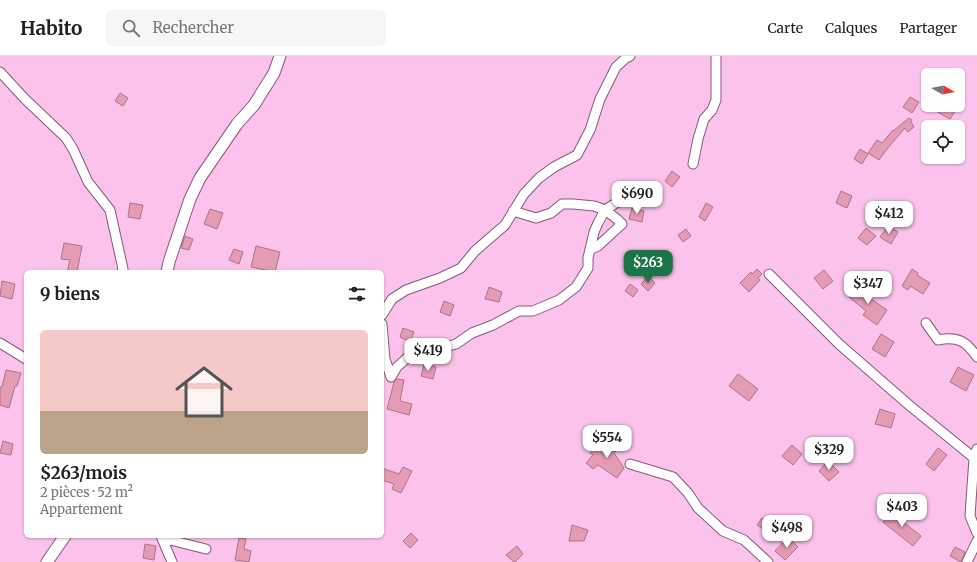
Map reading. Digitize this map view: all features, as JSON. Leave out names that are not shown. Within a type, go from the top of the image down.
[{"type":"street","points":[[167,270],[190,199],[200,178],[237,124],[254,105],[274,73],[280,56]]},
{"type":"street","points":[[384,312],[392,299],[406,290],[440,278],[461,268],[475,251],[505,225],[524,194],[539,178],[554,167],[577,155],[590,130],[600,99],[616,67],[630,56]]},
{"type":"street","points":[[693,164],[704,119],[712,110],[716,100],[716,56]]},
{"type":"street","points":[[0,72],[25,99],[66,138],[73,149],[88,182],[110,210],[123,270]]},
{"type":"street","points":[[384,363],[391,378],[397,367],[408,357],[456,344],[472,333],[493,325],[519,311],[533,311],[559,300],[576,287],[588,268],[588,258],[598,223],[605,210],[627,196]]},
{"type":"street","points":[[513,211],[536,218],[551,213],[562,204],[594,206],[605,210],[622,224],[598,246],[591,249]]},
{"type":"street","points":[[769,274],[839,344],[909,405],[974,458]]},
{"type":"street","points":[[926,323],[938,340],[950,338],[961,340],[971,348],[977,357]]},
{"type":"street","points":[[0,343],[24,358]]},
{"type":"street","points":[[977,449],[974,458],[970,516],[977,533]]},
{"type":"street","points":[[630,464],[673,477],[688,493],[698,508],[722,531],[744,540],[768,562]]},
{"type":"street","points":[[47,562],[65,538]]},
{"type":"street","points":[[161,538],[172,562]]},
{"type":"street","points":[[165,538],[206,549]]},
{"type":"street","points":[[967,562],[977,542]]},
{"type":"building","points":[[120,93],[128,98],[123,106],[115,101]]},
{"type":"building","points":[[910,97],[919,102],[912,113],[903,107]]},
{"type":"building","points":[[938,112],[954,112],[950,119]]},
{"type":"building","points":[[909,118],[912,120],[911,122],[914,127],[908,132],[905,128],[879,160],[868,153],[877,140],[882,143],[893,130]]},
{"type":"building","points":[[860,149],[868,154],[862,164],[854,159]]},
{"type":"building","points":[[672,171],[680,177],[672,187],[665,181]]},
{"type":"building","points":[[841,191],[852,196],[847,208],[836,203]]},
{"type":"building","points":[[130,203],[143,205],[140,219],[128,217]]},
{"type":"building","points":[[706,203],[713,207],[705,221],[699,217]]},
{"type":"building","points":[[632,208],[644,211],[642,222],[629,219]]},
{"type":"building","points":[[210,209],[223,213],[217,229],[204,224]]},
{"type":"building","points":[[888,226],[898,232],[891,244],[880,237]]},
{"type":"building","points":[[866,228],[876,236],[867,245],[858,238]]},
{"type":"building","points":[[686,229],[691,236],[683,242],[678,235]]},
{"type":"building","points":[[185,236],[193,239],[189,250],[181,248]]},
{"type":"building","points":[[64,243],[82,246],[77,270],[68,270],[70,260],[61,259]]},
{"type":"building","points":[[256,246],[280,252],[276,270],[265,270],[251,267]]},
{"type":"building","points":[[234,249],[243,252],[239,264],[229,260]]},
{"type":"building","points":[[757,269],[762,274],[758,278],[760,280],[749,292],[740,283],[751,272],[752,274]]},
{"type":"building","points":[[912,269],[918,273],[917,275],[930,283],[923,294],[910,286],[908,290],[902,286]]},
{"type":"building","points":[[824,270],[833,281],[823,289],[814,278]]},
{"type":"building","points":[[648,276],[655,283],[648,291],[641,284]]},
{"type":"building","points":[[2,281],[15,284],[12,299],[0,296]]},
{"type":"building","points":[[630,284],[638,290],[633,297],[625,291]]},
{"type":"building","points":[[858,285],[869,294],[867,296],[887,310],[877,325],[863,315],[866,311],[849,297]]},
{"type":"building","points":[[489,287],[502,292],[499,302],[485,299]]},
{"type":"building","points":[[444,301],[454,305],[450,316],[440,312]]},
{"type":"building","points":[[403,328],[414,332],[410,342],[400,337]]},
{"type":"building","points":[[881,334],[894,342],[885,357],[872,349]]},
{"type":"building","points":[[424,364],[436,367],[433,379],[421,376]]},
{"type":"building","points":[[958,367],[974,375],[966,391],[950,382]]},
{"type":"building","points":[[6,370],[21,373],[17,386],[15,386],[9,408],[0,405],[0,387],[2,387]]},
{"type":"building","points":[[738,374],[758,389],[749,401],[729,386]]},
{"type":"building","points":[[397,379],[404,380],[400,401],[412,404],[409,415],[387,409],[394,382]]},
{"type":"building","points":[[880,409],[895,414],[891,428],[875,424]]},
{"type":"building","points":[[619,439],[623,444],[614,453],[624,468],[617,478],[598,465],[593,469],[586,463],[593,455],[590,453],[600,441],[609,449]]},
{"type":"building","points":[[3,441],[13,444],[11,455],[0,453]]},
{"type":"building","points":[[792,445],[802,454],[793,465],[782,456]]},
{"type":"building","points":[[938,448],[947,455],[934,471],[926,464]]},
{"type":"building","points":[[828,461],[839,472],[829,481],[819,471]]},
{"type":"building","points":[[403,467],[412,471],[401,493],[392,489],[394,484],[384,481],[384,469],[399,474]]},
{"type":"building","points":[[892,510],[904,519],[902,521],[921,536],[913,546],[883,522]]},
{"type":"building","points":[[762,518],[779,530],[774,536],[757,525]]},
{"type":"building","points":[[572,525],[588,530],[584,541],[569,541]]},
{"type":"building","points":[[411,533],[418,540],[410,548],[403,541]]},
{"type":"building","points":[[788,537],[798,547],[785,560],[775,551]]},
{"type":"building","points":[[239,538],[246,539],[244,549],[251,551],[249,562],[235,560]]},
{"type":"building","points":[[145,544],[156,546],[154,560],[143,558]]},
{"type":"building","points":[[517,546],[523,554],[514,562],[506,555]]},
{"type":"building","points":[[955,547],[965,552],[961,562],[950,556]]}]
